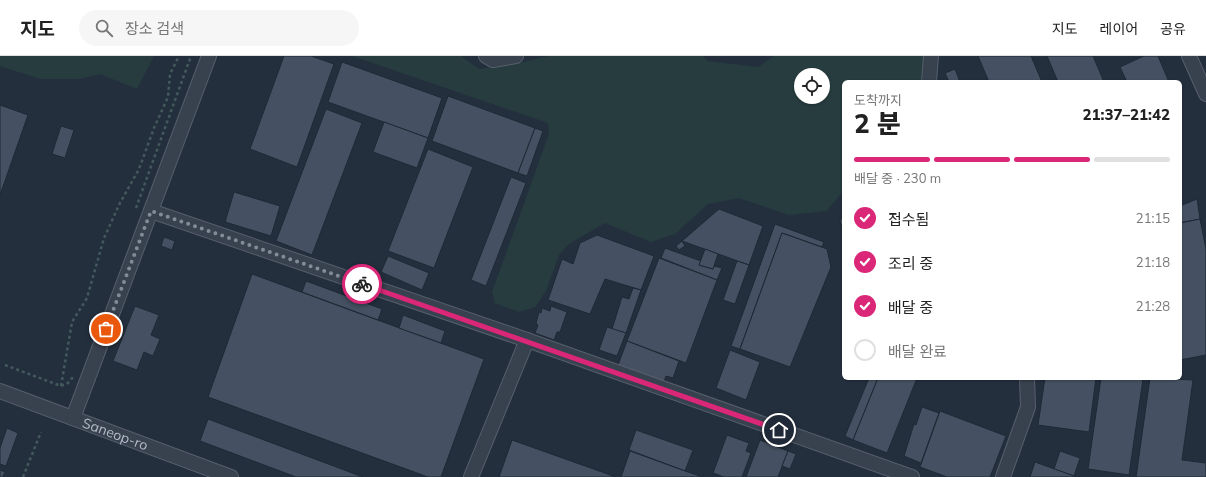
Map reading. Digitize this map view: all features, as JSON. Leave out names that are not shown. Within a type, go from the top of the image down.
[{"type":"street","points":[[73,418],[209,56]]},
{"type":"street","points":[[486,56],[493,60],[516,56]]},
{"type":"street","points":[[929,80],[931,56]]},
{"type":"street","points":[[1189,56],[1206,94]]},
{"type":"street","points":[[151,211],[527,340],[912,477]]},
{"type":"street","points":[[471,477],[527,340]]},
{"type":"street","points":[[1003,477],[1028,407],[1026,380]]},
{"type":"street","name":"Saneop-ro","points":[[0,391],[231,477]]},
{"type":"path","points":[[61,386],[72,322],[87,298],[104,238],[120,203],[139,169],[154,128],[168,97],[170,74],[179,56]]},
{"type":"path","points":[[135,212],[191,56]]},
{"type":"path","points":[[5,365],[61,386],[68,383],[76,375]]},
{"type":"path","points":[[23,477],[41,432]]},
{"type":"green space","points":[[0,56],[154,56],[137,89],[100,74],[79,79],[40,79],[0,66]]},
{"type":"green space","points":[[352,56],[461,56],[479,69],[523,62],[548,56],[703,56],[708,61],[758,67],[774,56],[924,56],[924,80],[842,80],[842,192],[827,211],[789,215],[739,198],[708,204],[675,234],[651,242],[605,223],[569,244],[559,255],[546,291],[535,307],[519,312],[495,303],[492,292],[549,134],[548,123]]},
{"type":"building","points":[[284,56],[311,56],[334,64],[297,167],[250,149]]},
{"type":"building","points":[[978,56],[1031,56],[1041,80],[988,80]]},
{"type":"building","points":[[1047,56],[1093,56],[1103,80],[1057,80]]},
{"type":"building","points":[[1144,56],[1158,56],[1168,80],[1126,80],[1120,67]]},
{"type":"building","points":[[342,62],[442,98],[428,138],[328,102]]},
{"type":"building","points":[[955,69],[959,80],[948,80],[945,73]]},
{"type":"building","points":[[448,96],[535,128],[518,173],[432,141]]},
{"type":"building","points":[[0,105],[28,115],[0,195]]},
{"type":"building","points":[[326,109],[362,123],[312,255],[276,241]]},
{"type":"building","points":[[384,122],[428,138],[417,168],[373,152]]},
{"type":"building","points":[[61,126],[74,130],[65,158],[52,154]]},
{"type":"building","points":[[535,128],[543,131],[527,176],[518,173]]},
{"type":"building","points":[[428,149],[473,167],[434,268],[388,251]]},
{"type":"building","points":[[511,177],[526,183],[486,286],[471,280]]},
{"type":"building","points":[[234,192],[280,206],[271,236],[225,222]]},
{"type":"building","points":[[1197,199],[1200,219],[1182,223],[1182,205]]},
{"type":"building","points":[[719,209],[763,226],[749,265],[682,241]]},
{"type":"building","points":[[842,217],[842,228],[840,221]]},
{"type":"building","points":[[1200,219],[1206,249],[1206,355],[1182,360],[1182,223]]},
{"type":"building","points":[[775,224],[824,242],[822,247],[782,233],[740,349],[731,346]]},
{"type":"building","points":[[782,233],[827,249],[831,267],[790,367],[740,349]]},
{"type":"building","points":[[597,235],[654,256],[641,290],[605,279],[590,314],[548,300],[562,259],[573,264],[580,243]]},
{"type":"building","points":[[164,237],[175,241],[172,250],[161,246]]},
{"type":"building","points":[[682,241],[685,246],[679,250],[676,246]]},
{"type":"building","points":[[665,248],[701,261],[699,265],[713,269],[714,266],[722,268],[717,280],[661,258]]},
{"type":"building","points":[[705,249],[718,254],[713,269],[699,265]]},
{"type":"building","points":[[388,256],[429,273],[422,290],[381,272]]},
{"type":"building","points":[[659,258],[717,280],[686,363],[627,341]]},
{"type":"building","points":[[737,261],[749,265],[735,304],[723,300]]},
{"type":"building","points":[[252,274],[484,359],[441,477],[428,477],[208,397]]},
{"type":"building","points":[[306,281],[382,309],[378,320],[302,292]]},
{"type":"building","points":[[633,288],[641,290],[626,333],[612,329],[622,297],[629,299]]},
{"type":"building","points":[[135,306],[159,315],[151,335],[160,339],[153,356],[144,352],[137,370],[113,361]]},
{"type":"building","points":[[551,306],[567,312],[560,332],[557,332],[554,340],[535,333],[538,325],[536,323],[539,312],[541,313],[542,308],[550,311]]},
{"type":"building","points":[[403,315],[445,331],[441,343],[399,328]]},
{"type":"building","points":[[607,327],[626,333],[617,356],[599,350]]},
{"type":"building","points":[[627,341],[679,361],[673,378],[666,376],[664,382],[618,365]]},
{"type":"building","points":[[730,350],[760,362],[746,400],[716,388]]},
{"type":"building","points":[[868,380],[877,380],[853,440],[845,436]]},
{"type":"building","points":[[877,380],[916,380],[887,453],[853,440]]},
{"type":"building","points":[[1045,380],[1096,380],[1089,432],[1038,425]]},
{"type":"building","points":[[1101,380],[1143,380],[1129,475],[1088,469]]},
{"type":"building","points":[[1150,380],[1193,380],[1182,460],[1206,463],[1206,477],[1136,477]]},
{"type":"building","points":[[922,407],[939,413],[921,463],[904,456],[914,424],[916,425]]},
{"type":"building","points":[[940,411],[1006,436],[990,477],[947,477],[920,467]]},
{"type":"building","points":[[208,419],[363,477],[296,477],[200,441]]},
{"type":"building","points":[[7,428],[18,433],[6,466],[0,464],[0,448]]},
{"type":"building","points":[[636,430],[693,450],[685,471],[629,450]]},
{"type":"building","points":[[727,435],[749,443],[746,451],[751,453],[742,477],[724,477],[713,473]]},
{"type":"building","points":[[512,440],[616,477],[499,477]]},
{"type":"building","points":[[760,440],[788,451],[778,477],[746,477]]},
{"type":"building","points":[[630,451],[685,471],[703,477],[621,477]]},
{"type":"building","points":[[788,451],[796,454],[790,469],[782,466]]},
{"type":"building","points":[[1060,451],[1080,458],[1074,476],[1054,469]]},
{"type":"building","points":[[1035,462],[1074,476],[1077,477],[1030,477]]},
{"type":"building","points":[[0,470],[5,472],[3,477],[0,477]]},
{"type":"way so far","points":[[106,329],[151,211],[362,284]]},
{"type":"route","points":[[362,284],[527,340],[779,430]]}]
